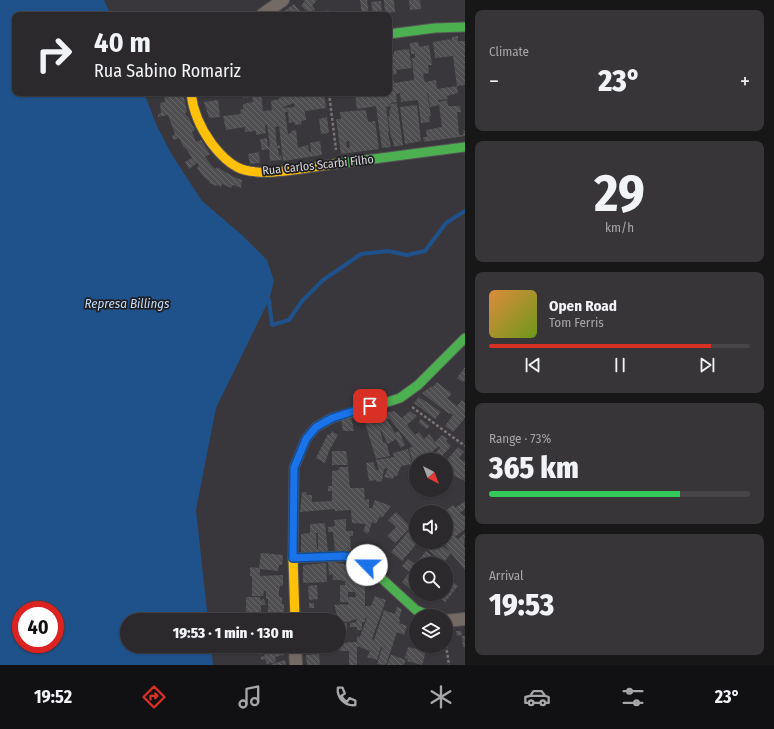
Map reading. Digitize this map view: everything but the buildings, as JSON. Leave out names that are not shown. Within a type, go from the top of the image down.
[{"type":"street","points":[[266,12],[283,0]]},
{"type":"street","points":[[392,34],[435,28],[465,28]]},
{"type":"street","name":"Rua Carlos Scarbi Filho","points":[[192,96],[198,121],[212,144],[230,163],[246,171],[278,171],[465,147]]},
{"type":"street","points":[[295,613],[293,558],[294,468],[306,439],[316,427],[332,418],[400,398],[418,386],[465,338]]},
{"type":"street","points":[[293,558],[343,556],[354,558],[367,565],[415,609]]},
{"type":"street","points":[[453,620],[465,619]]},
{"type":"street","points":[[295,653],[296,665]]},
{"type":"path","points":[[328,96],[338,164]]},
{"type":"path","points":[[400,398],[465,446]]},
{"type":"path","points":[[447,653],[449,665]]},
{"type":"water","name":"Represa Billings","points":[[0,0],[104,0],[110,12],[12,12],[12,96],[145,96],[157,126],[172,155],[202,201],[242,235],[267,260],[274,281],[269,300],[216,408],[196,510],[207,613],[120,613],[120,653],[212,653],[213,665],[0,665]]},
{"type":"waterway","points":[[269,300],[272,325],[289,320],[302,301],[323,280],[361,254],[388,251],[407,255],[425,251],[446,223],[465,211]]},
{"type":"traffic: fast","points":[[392,34],[435,28],[465,27]]},
{"type":"traffic: fast","points":[[335,164],[465,147]]},
{"type":"traffic: fast","points":[[378,405],[400,398],[418,385],[465,338]]},
{"type":"traffic: fast","points":[[293,558],[343,556],[353,558],[367,565],[415,609]]},
{"type":"traffic: slow","points":[[191,96],[196,114],[208,138],[223,157],[237,167],[258,172],[271,172],[335,164]]},
{"type":"traffic: slow","points":[[295,613],[293,558],[294,468],[306,439],[316,427],[332,418],[378,405]]},
{"type":"route","points":[[367,565],[354,558],[343,556],[293,558],[294,468],[306,439],[316,427],[332,418],[370,406]]}]
